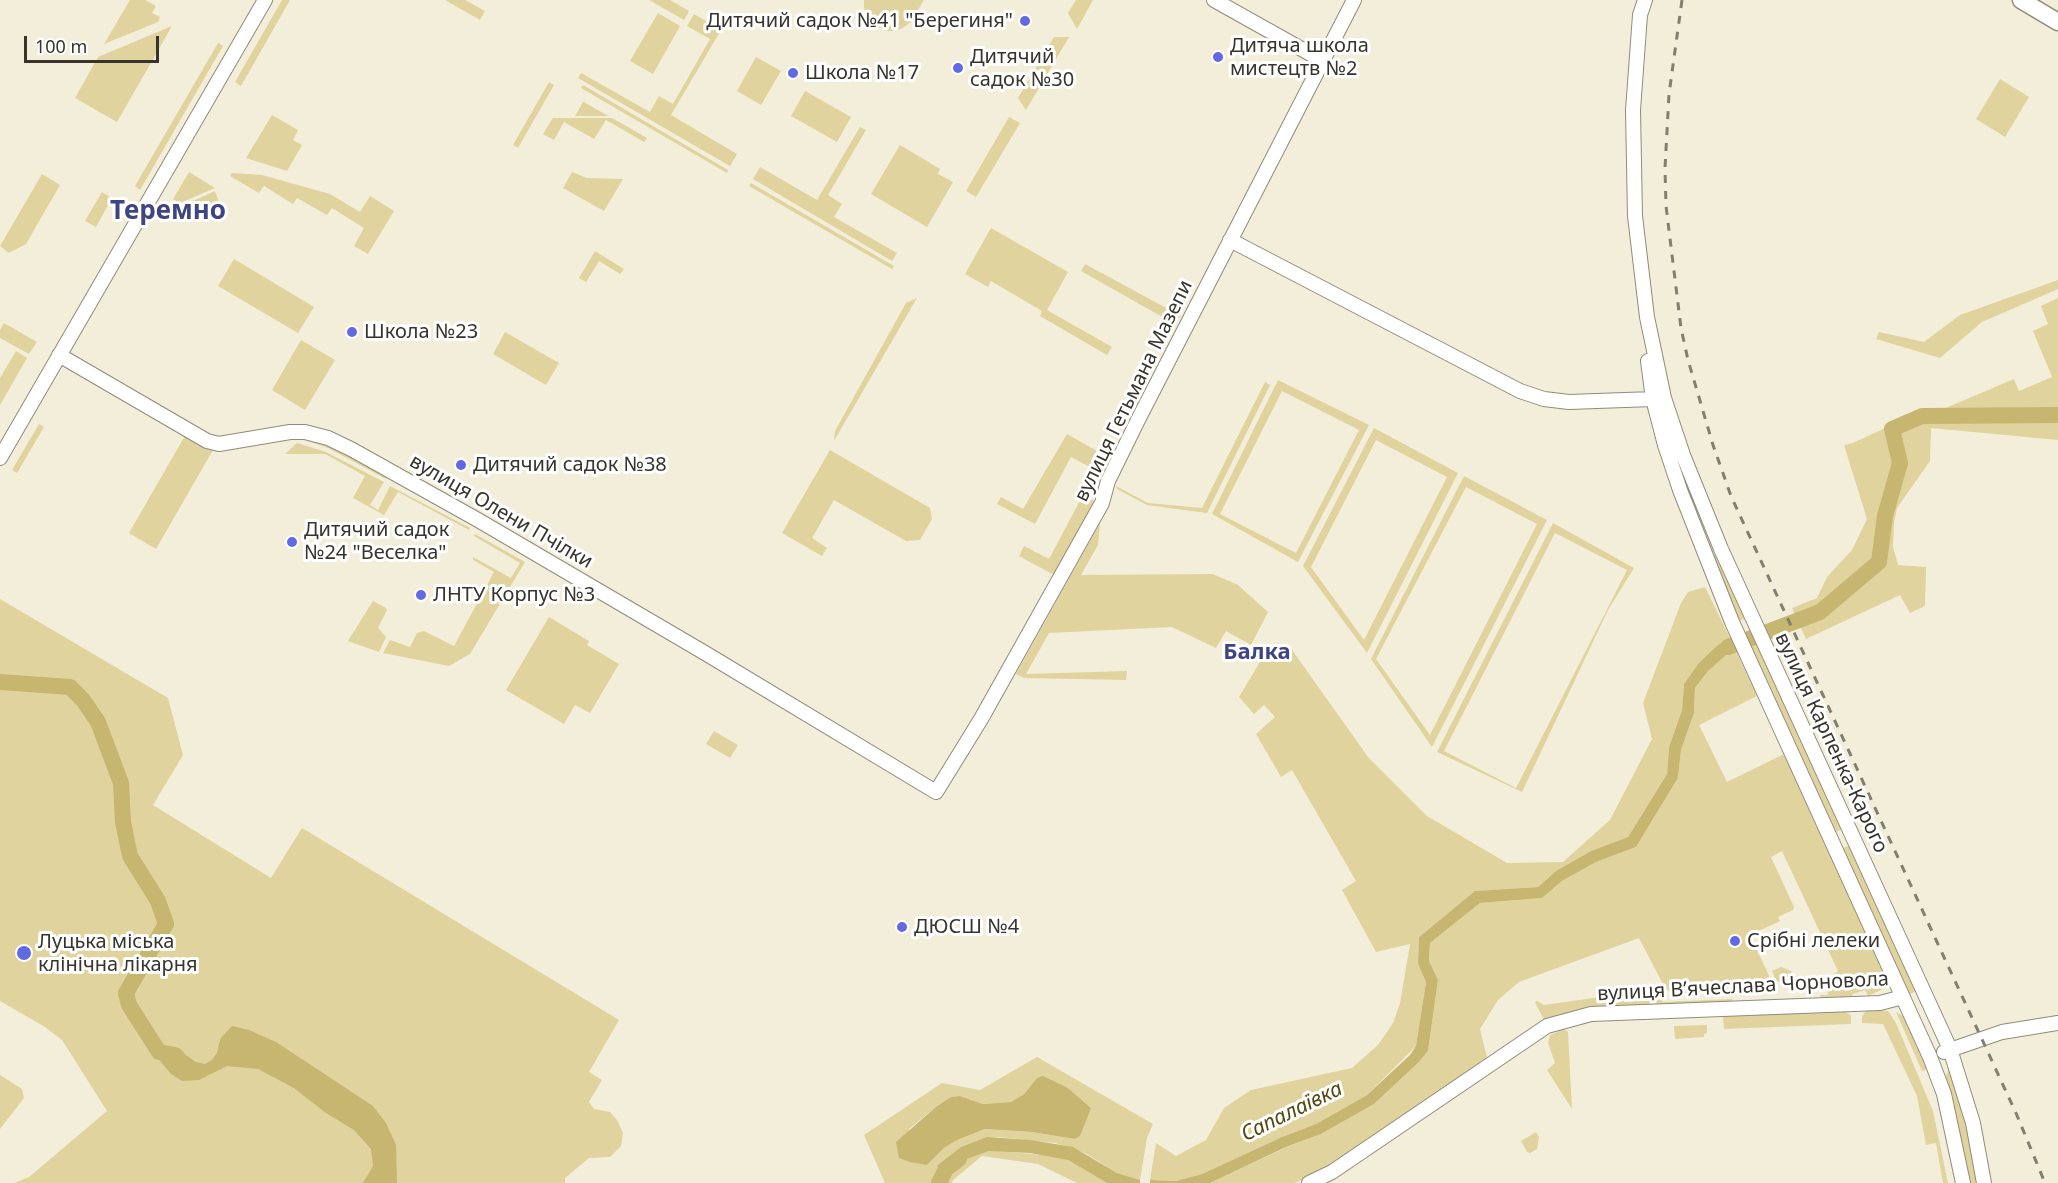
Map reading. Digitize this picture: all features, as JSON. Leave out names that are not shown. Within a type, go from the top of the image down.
[{"type":"main road","points":[[2021,0],[2058,22]]},
{"type":"street","points":[[0,458],[265,0]]},
{"type":"street","points":[[1214,0],[1323,62]]},
{"type":"street","name":"вулиця Гетьмана Мазепи","points":[[936,792],[981,719],[1102,503],[1108,481],[1354,0]]},
{"type":"street","name":"вулиця Карпенка-Карого","points":[[1645,0],[1640,15],[1633,110],[1635,216],[1647,317],[1664,398],[1680,446],[1721,549],[1950,1049],[1973,1123],[1984,1183]]},
{"type":"street","points":[[1230,240],[1520,391],[1544,399],[1569,402],[1653,399]]},
{"type":"street","name":"вулиця Карпенка-Карого","points":[[1647,317],[1645,338],[1653,399],[1669,456],[1732,622],[1930,1057],[1944,1094],[1963,1183]]},
{"type":"street","name":"вулиця Олени Пчілки","points":[[59,355],[207,441],[219,444],[290,432],[305,432],[328,438],[351,449],[478,520],[705,653],[936,792]]},
{"type":"street","points":[[1706,555],[1721,549]]},
{"type":"street","points":[[1834,843],[1837,839],[1846,836],[1855,842]]},
{"type":"street","name":"вулиця Вʼячеслава Чорновола","points":[[1309,1183],[1332,1172],[1547,1026],[1591,1014],[1880,1003],[1903,997]]},
{"type":"street","points":[[1930,1057],[2002,1032],[2058,1023]]},
{"type":"shaded area","points":[[130,0],[145,0],[156,6],[152,13],[160,17],[158,22],[104,44]]},
{"type":"shaded area","points":[[282,0],[290,0],[241,86],[235,82]]},
{"type":"shaded area","points":[[445,0],[465,0],[485,11],[480,20]]},
{"type":"shaded area","points":[[649,0],[670,0],[689,11],[684,20]]},
{"type":"shaded area","points":[[864,0],[924,0],[911,22],[901,29],[889,31],[877,27],[868,19]]},
{"type":"shaded area","points":[[1076,0],[1093,0],[1077,29],[1068,13]]},
{"type":"shaded area","points":[[658,13],[680,26],[653,74],[630,61]]},
{"type":"shaded area","points":[[694,14],[721,30],[671,115],[737,154],[730,166],[578,78],[581,73],[650,112],[659,96],[673,104],[710,39],[687,26]]},
{"type":"shaded area","points":[[172,26],[117,122],[75,98],[98,57]]},
{"type":"shaded area","points":[[1054,37],[1069,37],[1026,110],[1018,98]]},
{"type":"shaded area","points":[[218,43],[223,46],[140,190],[135,186]]},
{"type":"shaded area","points":[[756,57],[781,71],[761,105],[737,91]]},
{"type":"shaded area","points":[[2000,79],[2029,97],[2005,137],[1976,119]]},
{"type":"shaded area","points":[[549,82],[554,85],[518,148],[513,145]]},
{"type":"shaded area","points":[[583,85],[728,170],[727,173],[581,88]]},
{"type":"shaded area","points":[[805,91],[851,117],[837,142],[791,116]]},
{"type":"shaded area","points":[[584,102],[608,116],[575,116]]},
{"type":"shaded area","points":[[272,115],[298,130],[293,140],[302,145],[287,171],[246,158]]},
{"type":"shaded area","points":[[1009,117],[1020,123],[976,197],[966,191]]},
{"type":"shaded area","points":[[553,118],[612,118],[647,138],[644,142],[606,120],[594,139],[564,122],[554,140],[543,134]]},
{"type":"shaded area","points":[[860,127],[866,130],[828,195],[842,204],[834,217],[897,253],[892,261],[753,179],[760,167],[817,200]]},
{"type":"shaded area","points":[[900,145],[940,169],[938,174],[953,182],[927,227],[871,194]]},
{"type":"shaded area","points":[[189,172],[215,188],[180,203],[173,199]]},
{"type":"shaded area","points":[[572,172],[587,178],[623,179],[604,211],[563,188]]},
{"type":"shaded area","points":[[232,173],[262,175],[330,194],[360,212],[370,196],[394,211],[368,254],[354,246],[364,228],[332,208],[327,215],[297,198],[293,204],[264,186],[259,193],[230,176]]},
{"type":"shaded area","points":[[42,174],[60,185],[26,244],[9,253],[0,246]]},
{"type":"shaded area","points":[[751,183],[894,266],[892,269],[749,186]]},
{"type":"shaded area","points":[[215,191],[221,208],[206,213],[195,211],[184,205]]},
{"type":"shaded area","points":[[102,192],[112,198],[96,227],[85,221]]},
{"type":"shaded area","points":[[991,228],[1068,272],[1047,310],[1112,347],[1107,355],[1040,316],[1042,311],[991,281],[988,287],[965,274]]},
{"type":"shaded area","points":[[595,251],[624,269],[620,274],[599,261],[586,282],[579,278]]},
{"type":"shaded area","points":[[234,259],[314,307],[298,333],[218,286]]},
{"type":"shaded area","points":[[1085,264],[1181,316],[1173,323],[1081,271]]},
{"type":"shaded area","points":[[2058,280],[2058,289],[1982,322],[1940,358],[1876,339],[1879,332],[1924,342],[1960,315]]},
{"type":"shaded area","points":[[917,298],[834,441],[835,431],[906,303]]},
{"type":"shaded area","points":[[2058,298],[2058,440],[1931,428],[1930,461],[1897,508],[1893,547],[1898,565],[1926,567],[1925,606],[1910,613],[1900,595],[1806,639],[1792,608],[1817,598],[1827,577],[1852,550],[1867,519],[1844,445],[1926,409],[1941,410],[2014,379],[2019,391],[2052,377],[2033,331],[2048,324],[2041,306]]},
{"type":"shaded area","points":[[4,323],[37,342],[29,354],[0,338],[0,330]]},
{"type":"shaded area","points":[[505,332],[559,363],[546,385],[493,354]]},
{"type":"shaded area","points":[[301,340],[335,360],[305,410],[272,390]]},
{"type":"shaded area","points":[[16,351],[27,358],[0,405],[0,378]]},
{"type":"shaded area","points":[[1278,380],[1369,425],[1298,562],[1212,514]],"holes":[[[1282,391],[1359,430],[1296,553],[1220,514]]]},
{"type":"shaded area","points":[[1265,382],[1270,385],[1207,513],[1147,505],[1117,489],[1116,486],[1148,503],[1202,508]]},
{"type":"shaded area","points":[[39,424],[44,427],[17,473],[12,470]]},
{"type":"shaded area","points":[[1374,428],[1458,473],[1367,653],[1303,566]],"holes":[[[1376,440],[1447,477],[1364,640],[1311,567]]]},
{"type":"shaded area","points":[[186,434],[213,450],[156,549],[129,533]]},
{"type":"shaded area","points":[[1067,434],[1111,459],[1103,474],[1071,457],[1035,524],[997,504],[1001,497],[1023,509]]},
{"type":"shaded area","points":[[310,438],[331,444],[384,472],[386,479],[328,448],[308,441]]},
{"type":"shaded area","points":[[297,443],[326,452],[384,482],[370,505],[378,510],[390,486],[470,528],[469,530],[398,492],[384,515],[353,498],[365,476],[325,454],[285,454]]},
{"type":"shaded area","points":[[830,450],[930,508],[932,519],[920,540],[906,541],[834,500],[812,538],[827,548],[822,556],[782,533]]},
{"type":"shaded area","points":[[1464,476],[1547,520],[1432,747],[1371,659]],"holes":[[[1466,487],[1537,524],[1430,735],[1376,659]]]},
{"type":"shaded area","points":[[1083,495],[1094,501],[1054,575],[1019,556],[1024,546],[1049,559]]},
{"type":"shaded area","points":[[1100,523],[1098,545],[1081,575],[1213,574],[1238,585],[1268,612],[1251,645],[1226,631],[1216,648],[1172,627],[1049,633],[1026,674],[1127,671],[1126,680],[1024,678],[1016,674]]},
{"type":"shaded area","points":[[1553,523],[1634,568],[1608,610],[1522,792],[1437,752]],"holes":[[[1555,533],[1627,570],[1516,788],[1444,751]]]},
{"type":"shaded area","points":[[475,534],[525,562],[470,654],[449,666],[383,653],[390,640],[410,647],[417,633],[424,631],[454,646],[494,572],[473,560],[473,557],[511,578],[520,563],[474,536]]},
{"type":"shaded area","points":[[1717,554],[1746,618],[1740,621],[1711,557]]},
{"type":"shaded area","points":[[1705,587],[1731,640],[1719,644],[1684,684],[1682,710],[1669,747],[1667,774],[1628,837],[1591,851],[1556,871],[1538,887],[1475,891],[1419,937],[1418,964],[1426,982],[1416,1046],[1367,1095],[1316,1124],[1202,1174],[1176,1181],[1150,1180],[1156,1143],[1176,1156],[1206,1140],[1224,1108],[1251,1090],[1352,1068],[1378,1045],[1393,1023],[1400,1003],[1410,944],[1376,952],[1342,890],[1356,881],[1292,770],[1281,777],[1256,734],[1275,717],[1264,705],[1254,714],[1239,697],[1267,650],[1274,658],[1290,647],[1368,757],[1427,816],[1507,863],[1563,862],[1610,820],[1652,739],[1643,703],[1681,603],[1688,592]]},
{"type":"shaded area","points":[[0,599],[168,698],[183,755],[153,805],[271,878],[302,828],[619,1020],[589,1072],[602,1080],[589,1102],[594,1109],[610,1112],[617,1120],[623,1133],[621,1146],[610,1157],[589,1158],[565,1178],[565,1183],[15,1183],[29,1177],[107,1111],[62,1040],[45,1027],[0,1001]]},
{"type":"shaded area","points":[[373,601],[387,610],[378,628],[386,637],[379,652],[348,641]]},
{"type":"shaded area","points":[[549,617],[589,641],[587,645],[619,664],[590,713],[575,705],[564,724],[506,690]]},
{"type":"shaded area","points":[[1731,640],[1736,651],[1726,655],[1708,671],[1695,688],[1694,713],[1681,750],[1678,778],[1636,847],[1596,862],[1562,881],[1542,898],[1480,903],[1430,943],[1429,961],[1438,980],[1428,1051],[1418,1063],[1374,1104],[1321,1134],[1286,1147],[1210,1183],[1150,1183],[1150,1180],[1176,1181],[1202,1174],[1316,1124],[1367,1095],[1410,1055],[1416,1046],[1426,982],[1418,964],[1419,937],[1475,891],[1538,887],[1556,871],[1591,851],[1628,837],[1667,774],[1669,747],[1682,710],[1684,684],[1699,663],[1719,644]]},
{"type":"shaded area","points":[[1758,644],[1843,829],[1836,832],[1751,647]]},
{"type":"shaded area","points":[[1736,651],[1757,696],[1699,725],[1727,782],[1786,753],[1887,979],[1883,989],[1868,996],[1865,990],[1851,997],[1821,998],[1820,995],[1828,995],[1827,979],[1838,971],[1782,851],[1771,857],[1794,907],[1793,910],[1778,917],[1780,921],[1750,935],[1772,982],[1728,983],[1727,988],[1720,992],[1671,993],[1664,986],[1639,938],[1519,982],[1498,1000],[1480,1029],[1487,1058],[1328,1167],[1295,1183],[1210,1183],[1287,1147],[1321,1134],[1374,1104],[1418,1063],[1428,1051],[1438,980],[1429,961],[1430,943],[1480,903],[1542,898],[1562,881],[1596,862],[1636,847],[1678,778],[1681,750],[1694,713],[1695,688],[1708,671],[1726,654]]},
{"type":"shaded area","points":[[714,731],[738,745],[730,758],[706,744]]},
{"type":"shaded area","points":[[1850,845],[1916,991],[1908,995],[1843,848]]},
{"type":"shaded area","points":[[1781,967],[1791,971],[1794,977],[1792,981],[1777,982],[1772,971]]},
{"type":"shaded area","points":[[1654,985],[1656,995],[1663,1002],[1733,999],[1731,1003],[1545,1022],[1535,1002],[1544,1005],[1649,990]]},
{"type":"shaded area","points":[[1866,1010],[1888,1011],[1896,1023],[1933,1111],[1948,1183],[1943,1183],[1936,1143],[1926,1145],[1917,1096],[1883,1024],[1862,1023]]},
{"type":"shaded area","points":[[1845,1011],[1851,1016],[1851,1024],[1724,1029],[1723,1016]]},
{"type":"shaded area","points":[[1896,1012],[1905,1017],[1927,1069],[1922,1071]]},
{"type":"shaded area","points":[[1707,1025],[1707,1033],[1704,1037],[1675,1039],[1674,1026]]},
{"type":"shaded area","points":[[232,1026],[249,1030],[276,1042],[373,1106],[386,1123],[396,1145],[397,1183],[363,1183],[373,1166],[371,1149],[354,1130],[326,1113],[294,1088],[258,1069],[227,1066],[199,1080],[182,1081],[171,1074],[156,1056],[163,1049],[177,1049],[196,1062],[205,1064],[217,1053],[220,1039]]},
{"type":"shaded area","points":[[1564,1029],[1568,1032],[1572,1109],[1547,1070],[1555,1063],[1548,1043],[1550,1035]]},
{"type":"shaded area","points":[[1037,1057],[1153,1124],[1147,1138],[1140,1180],[1117,1173],[1085,1153],[1056,1143],[999,1137],[987,1138],[961,1147],[948,1175],[967,1159],[989,1151],[999,1151],[1054,1156],[1068,1160],[1107,1183],[1077,1183],[1038,1164],[982,1156],[952,1183],[885,1183],[864,1135],[942,1083],[980,1090]],"holes":[[[1037,1078],[1068,1088],[1091,1108],[1075,1139],[1032,1132],[985,1129],[944,1148],[927,1165],[909,1129],[951,1097],[960,1096],[983,1104],[1011,1102],[1024,1094]]]},
{"type":"shaded area","points":[[1950,1067],[1962,1102],[1979,1183],[1969,1183],[1954,1107],[1945,1077]]},
{"type":"shaded area","points":[[0,1075],[22,1089],[24,1098],[0,1129]]},
{"type":"shaded area","points":[[1043,1076],[1068,1088],[1091,1108],[1080,1136],[1075,1139],[1032,1132],[985,1129],[944,1148],[927,1165],[899,1158],[896,1142],[937,1106],[951,1097],[960,1096],[983,1104],[1011,1102],[1024,1094],[1037,1078]]},
{"type":"shaded area","points":[[1536,1132],[1539,1137],[1537,1149],[1530,1153],[1527,1152],[1521,1141]]},
{"type":"shaded area","points":[[987,1137],[1031,1140],[1073,1147],[1117,1173],[1140,1180],[1140,1183],[1107,1183],[1068,1160],[1030,1153],[989,1151],[967,1159],[948,1175],[937,1166],[961,1147]]},
{"type":"waterway","name":"Сапалаївка","points":[[1728,647],[1820,612],[1879,562],[1885,516],[1900,463],[1892,429],[1922,416],[2058,415]]},
{"type":"waterway","name":"Сапалаївка","points":[[0,682],[70,687],[83,700],[98,722],[121,783],[123,822],[130,856],[158,901],[166,924],[126,993],[129,1005],[159,1052],[175,1055],[178,1058]]},
{"type":"waterway","name":"Сапалаївка","points":[[939,1183],[946,1169],[959,1159]]},
{"type":"railway","points":[[1682,0],[1669,94],[1665,168],[1666,206],[1681,328],[1713,445],[1731,496],[2016,1113],[2045,1183]]},
{"type":"place","name":"Дитячий садок №41 \"Берегиня\"","points":[[1025,21]]},
{"type":"place","name":"Дитяча школа мистецтв №2","points":[[1218,57]]},
{"type":"place","name":"Дитячий садок №30","points":[[958,68]]},
{"type":"place","name":"Школа №17","points":[[793,73]]},
{"type":"place","name":"Школа №23","points":[[352,332]]},
{"type":"place","name":"Дитячий садок №38","points":[[461,465]]},
{"type":"place","name":"Дитячий садок №24 \"Веселка\"","points":[[292,542]]},
{"type":"place","name":"ЛНТУ Корпус №3","points":[[421,595]]},
{"type":"place","name":"ДЮСШ №4","points":[[902,927]]},
{"type":"place","name":"Срібні лелеки","points":[[1735,941]]},
{"type":"place","name":"Луцька міська клінічна лікарня","points":[[24,953]]},
{"type":"district","name":"Теремно","points":[[168,212]]},
{"type":"district","name":"Балка","points":[[1257,653]]}]
